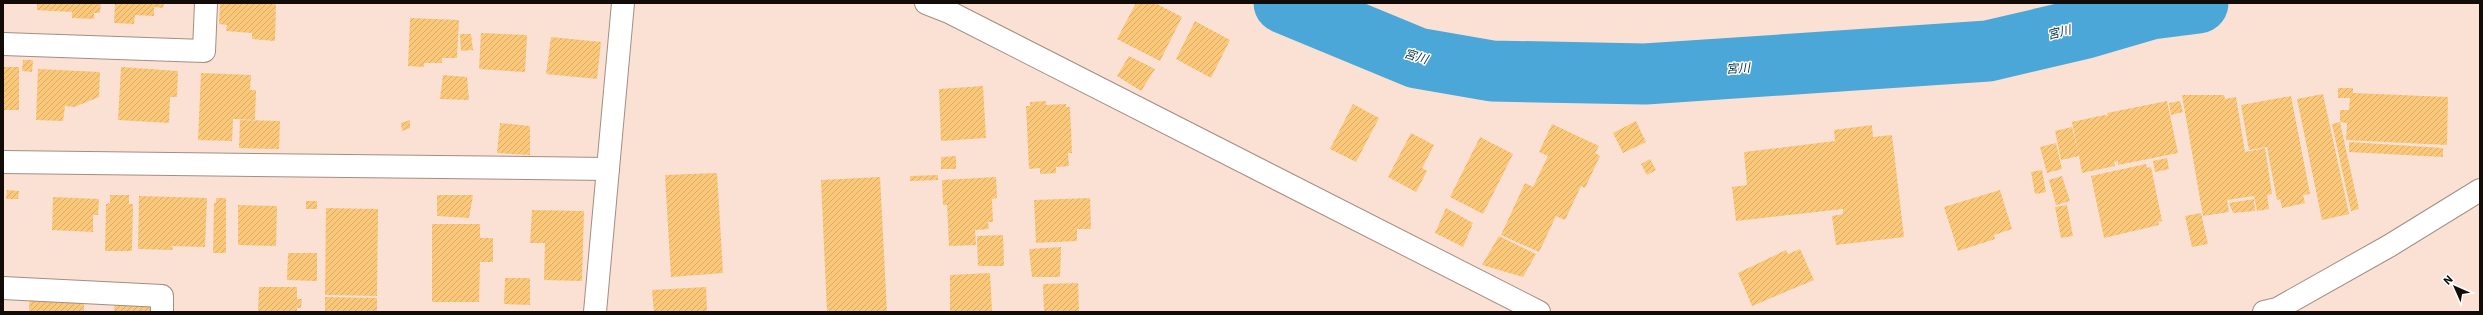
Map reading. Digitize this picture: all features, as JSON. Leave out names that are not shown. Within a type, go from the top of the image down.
[{"type":"street","points":[[3,44],[204,51],[206,3]]},
{"type":"street","points":[[595,312],[623,3]]},
{"type":"street","points":[[926,3],[949,12],[1533,311]]},
{"type":"street","points":[[3,162],[608,169]]},
{"type":"street","points":[[2264,312],[2277,309],[2389,246],[2480,190]]},
{"type":"street","points":[[3,288],[162,296],[162,312]]},
{"type":"building","points":[[37,3],[101,3],[100,13],[94,13],[94,19],[72,18],[72,12],[37,10]]},
{"type":"building","points":[[115,3],[164,3],[163,8],[154,7],[154,16],[135,15],[134,24],[114,23]]},
{"type":"building","points":[[220,3],[276,3],[275,41],[252,39],[252,33],[226,31],[227,25],[219,24]]},
{"type":"building","points":[[1136,3],[1155,3],[1182,17],[1160,61],[1117,39]]},
{"type":"building","points":[[410,18],[459,20],[457,58],[442,58],[442,63],[424,63],[424,67],[408,66]]},
{"type":"building","points":[[1195,21],[1230,40],[1211,78],[1176,59]]},
{"type":"building","points":[[481,33],[527,35],[525,72],[479,69]]},
{"type":"building","points":[[460,34],[471,34],[473,50],[461,51]]},
{"type":"building","points":[[551,37],[601,42],[597,79],[546,74]]},
{"type":"building","points":[[1129,56],[1155,69],[1141,91],[1117,76]]},
{"type":"building","points":[[23,60],[33,60],[32,72],[22,71]]},
{"type":"building","points":[[3,67],[19,67],[19,110],[3,110]]},
{"type":"building","points":[[121,67],[178,71],[177,97],[170,97],[169,123],[118,120]]},
{"type":"building","points":[[38,69],[100,72],[99,97],[74,107],[65,106],[63,121],[36,120]]},
{"type":"building","points":[[201,73],[251,75],[250,90],[256,90],[255,120],[233,119],[232,141],[198,140]]},
{"type":"building","points":[[443,75],[467,77],[469,100],[440,99]]},
{"type":"building","points":[[983,86],[986,138],[941,141],[939,89]]},
{"type":"building","points":[[2338,88],[2353,88],[2353,93],[2448,97],[2447,145],[2346,140],[2347,123],[2340,122],[2340,110],[2349,110],[2350,98],[2338,98]]},
{"type":"building","points":[[2323,94],[2349,214],[2322,220],[2297,99]]},
{"type":"building","points":[[2182,95],[2224,95],[2225,99],[2236,97],[2245,152],[2265,148],[2272,194],[2267,195],[2269,209],[2257,211],[2254,196],[2227,200],[2229,212],[2203,216]]},
{"type":"building","points":[[2291,96],[2310,194],[2303,195],[2305,203],[2282,208],[2280,199],[2277,200],[2267,147],[2249,150],[2241,105]]},
{"type":"building","points":[[1046,101],[1046,105],[1066,104],[1066,107],[1070,107],[1072,153],[1068,153],[1069,166],[1056,167],[1056,173],[1040,174],[1040,168],[1029,169],[1026,106],[1030,106],[1030,102]]},
{"type":"building","points":[[2167,101],[2178,153],[2118,165],[2118,161],[2114,162],[2115,166],[2082,173],[2079,156],[2061,160],[2055,131],[2072,127],[2078,152],[2072,122],[2104,115],[2108,116],[2107,113]]},
{"type":"building","points":[[2180,101],[2183,112],[2171,115],[2169,103]]},
{"type":"building","points":[[1353,104],[1379,118],[1356,162],[1330,149]]},
{"type":"building","points":[[240,120],[280,121],[279,149],[239,148]]},
{"type":"building","points":[[410,120],[410,128],[402,131],[401,123]]},
{"type":"building","points":[[1636,121],[1646,142],[1623,153],[1613,133]]},
{"type":"building","points":[[2340,122],[2359,209],[2351,211],[2332,124]]},
{"type":"building","points":[[500,123],[530,126],[530,155],[497,153]]},
{"type":"building","points":[[1552,124],[1599,146],[1595,153],[1600,156],[1585,188],[1581,186],[1565,220],[1556,216],[1539,252],[1501,235],[1525,183],[1533,187],[1548,156],[1539,152]]},
{"type":"building","points":[[1872,125],[1873,137],[1892,135],[1904,237],[1836,245],[1832,216],[1843,214],[1843,209],[1736,221],[1732,187],[1747,185],[1744,152],[1835,141],[1834,130]]},
{"type":"building","points":[[1411,133],[1434,145],[1422,168],[1427,171],[1416,192],[1388,177]]},
{"type":"building","points":[[1480,137],[1513,154],[1483,214],[1450,197]]},
{"type":"building","points":[[2349,142],[2443,148],[2443,157],[2349,152]]},
{"type":"building","points":[[2056,143],[2062,169],[2047,173],[2040,147]]},
{"type":"building","points":[[956,156],[956,169],[941,169],[941,157]]},
{"type":"building","points":[[2167,158],[2169,169],[2155,172],[2153,161]]},
{"type":"building","points":[[1650,159],[1656,170],[1647,175],[1641,164]]},
{"type":"building","points":[[2146,164],[2147,168],[2151,167],[2162,221],[2158,222],[2159,225],[2104,238],[2091,176]]},
{"type":"building","points":[[2042,170],[2046,192],[2035,194],[2031,172]]},
{"type":"building","points":[[717,173],[723,273],[671,277],[665,175]]},
{"type":"building","points":[[938,175],[938,180],[910,181],[910,176]]},
{"type":"building","points":[[2062,176],[2070,201],[2056,205],[2049,180]]},
{"type":"building","points":[[880,177],[887,312],[827,312],[821,180]]},
{"type":"building","points":[[996,177],[997,198],[992,199],[993,222],[988,222],[989,229],[975,230],[976,245],[949,246],[947,205],[943,205],[942,180]]},
{"type":"building","points":[[7,190],[19,191],[18,199],[6,199]]},
{"type":"building","points":[[2000,190],[2012,229],[1994,235],[1995,239],[1958,251],[1944,207]]},
{"type":"building","points":[[110,195],[129,195],[129,204],[133,204],[132,251],[105,251],[106,204],[110,203]]},
{"type":"building","points":[[437,195],[473,195],[469,218],[437,216]]},
{"type":"building","points":[[139,196],[207,198],[205,247],[172,246],[173,250],[138,249]]},
{"type":"building","points":[[53,197],[99,199],[98,215],[93,215],[93,232],[52,230]]},
{"type":"building","points":[[216,198],[226,198],[226,253],[213,253],[214,203],[216,203]]},
{"type":"building","points":[[1090,198],[1091,229],[1077,229],[1077,241],[1036,243],[1034,200]]},
{"type":"building","points":[[2254,199],[2255,211],[2233,213],[2229,203]]},
{"type":"building","points":[[306,201],[317,201],[317,209],[306,209]]},
{"type":"building","points":[[238,205],[277,206],[276,246],[238,245]]},
{"type":"building","points":[[2067,205],[2073,236],[2061,238],[2055,207]]},
{"type":"building","points":[[326,208],[378,209],[377,296],[325,295]]},
{"type":"building","points":[[1446,208],[1473,223],[1463,247],[1435,233]]},
{"type":"building","points":[[532,210],[584,211],[582,281],[544,280],[545,243],[530,243]]},
{"type":"building","points":[[2201,213],[2208,244],[2192,247],[2185,216]]},
{"type":"building","points":[[432,224],[480,224],[480,238],[493,238],[493,262],[480,262],[479,302],[432,302]]},
{"type":"building","points":[[1003,235],[1004,266],[978,266],[977,236]]},
{"type":"building","points":[[1499,236],[1536,254],[1523,277],[1482,265]]},
{"type":"building","points":[[1061,247],[1060,277],[1032,277],[1029,249]]},
{"type":"building","points":[[1800,249],[1814,280],[1752,306],[1738,273],[1786,250],[1788,254]]},
{"type":"building","points":[[288,253],[317,253],[317,281],[287,280]]},
{"type":"building","points":[[990,273],[992,312],[950,312],[950,275]]},
{"type":"building","points":[[505,278],[530,278],[530,305],[504,304]]},
{"type":"building","points":[[30,283],[84,300],[84,311],[29,312]]},
{"type":"building","points":[[116,283],[160,312],[114,312]]},
{"type":"building","points":[[1078,283],[1079,312],[1044,312],[1043,284]]},
{"type":"building","points":[[259,287],[297,287],[297,299],[302,299],[301,308],[297,308],[297,312],[258,312]]},
{"type":"building","points":[[706,287],[707,312],[654,312],[652,290]]},
{"type":"building","points":[[325,297],[377,298],[377,312],[325,312]]},
{"type":"waterway","name":"宮川","points":[[1284,3],[1417,58],[1492,71],[1645,74],[1988,51],[2086,28],[2151,9],[2198,3]]}]
